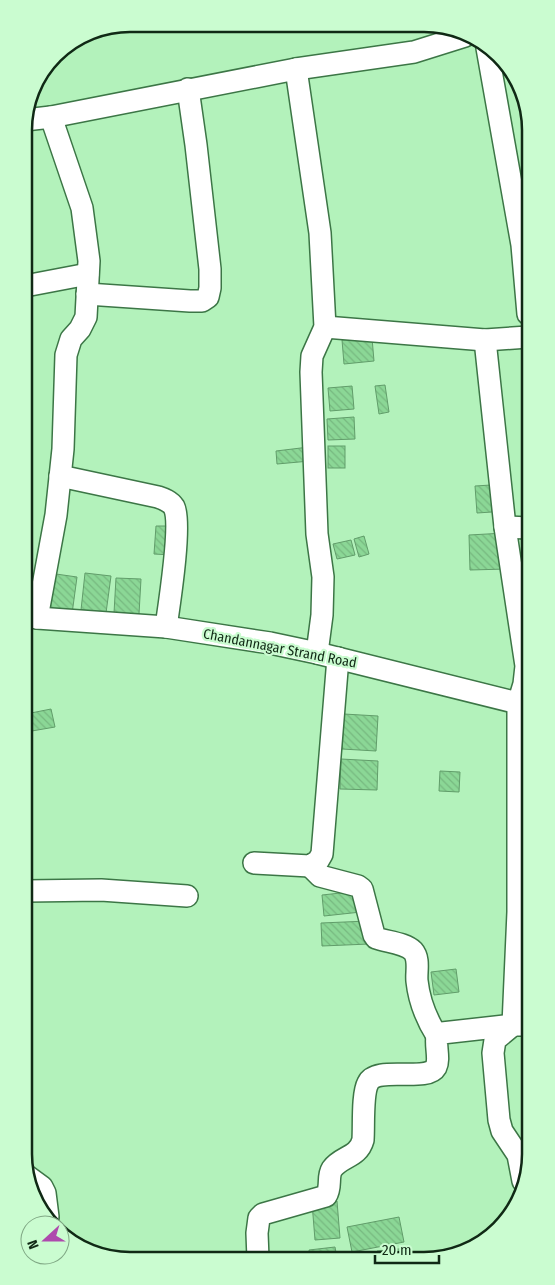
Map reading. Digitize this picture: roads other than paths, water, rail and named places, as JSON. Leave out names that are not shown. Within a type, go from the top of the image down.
[{"type":"street","points":[[33,119],[296,69],[414,52],[457,38]]},
{"type":"street","points":[[489,57],[522,245]]},
{"type":"street","points":[[296,69],[320,233],[325,327],[312,356],[311,372],[317,534],[323,577],[322,615],[317,653]]},
{"type":"street","points":[[33,286],[88,284],[190,301],[202,301],[208,297],[210,269],[188,90]]},
{"type":"street","points":[[33,610],[56,515],[62,449],[66,355],[71,340],[80,329],[86,316],[89,261],[82,208],[51,117]]},
{"type":"street","points":[[325,327],[485,340],[522,337]]},
{"type":"street","points":[[485,340],[505,527],[522,640]]},
{"type":"street","points":[[60,476],[158,496],[168,500],[174,507],[176,516],[174,564],[166,627]]},
{"type":"street","points":[[505,527],[522,528]]},
{"type":"street","name":"Chandannagar Strand Road","points":[[33,616],[166,627],[270,643],[338,658],[522,704]]},
{"type":"street","points":[[254,863],[310,866],[318,861],[322,854],[338,658]]},
{"type":"street","points":[[522,774],[518,912],[522,1025]]},
{"type":"street","points":[[258,1252],[259,1218],[264,1214],[326,1196],[330,1191],[331,1172],[335,1166],[361,1148],[368,1081],[374,1077],[388,1075],[429,1073],[435,1069],[437,1063],[435,1044],[437,1036],[425,1011],[417,983],[417,958],[412,950],[403,945],[376,938],[362,889],[358,886],[320,876],[310,866]]},
{"type":"street","points":[[32,891],[101,890],[187,896]]},
{"type":"street","points":[[437,1036],[442,1033],[522,1025]]},
{"type":"street","points":[[521,1172],[518,1155],[502,1131],[499,1120],[493,1053],[495,1040],[522,1025]]},
{"type":"street","points":[[37,1183],[45,1193],[46,1205]]}]
